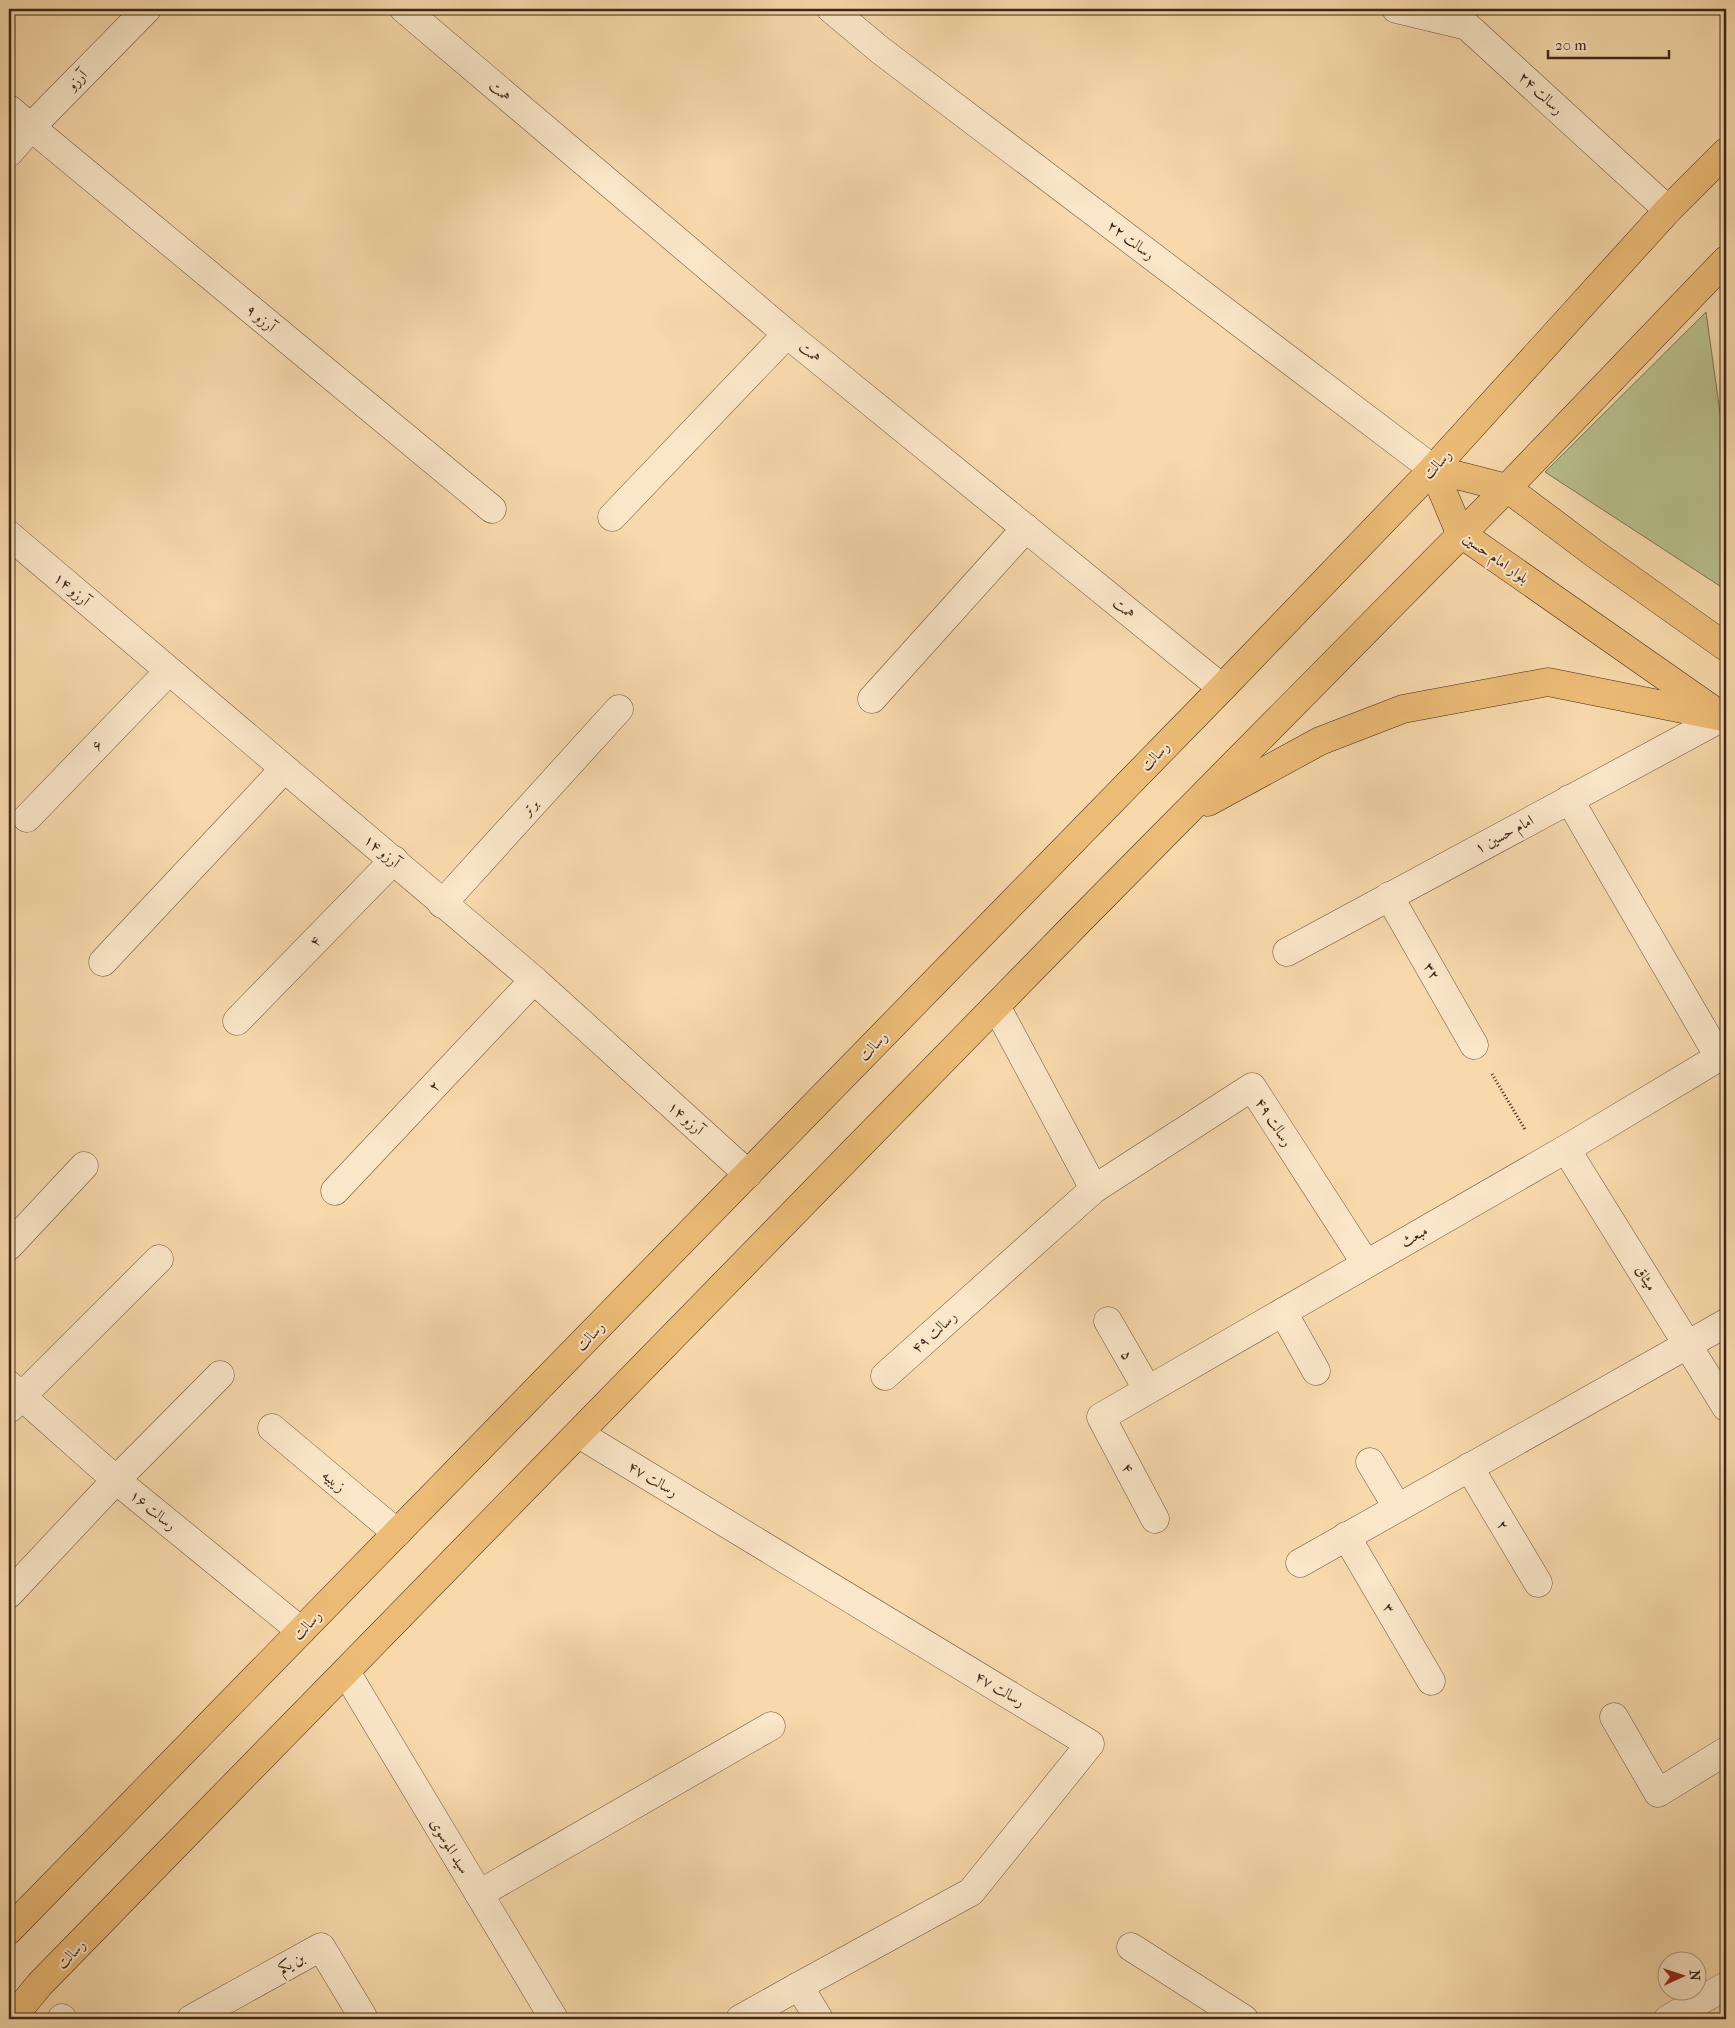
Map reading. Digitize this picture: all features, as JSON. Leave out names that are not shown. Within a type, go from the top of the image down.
[{"type":"main road","name":"رسالت","points":[[9,1930],[1434,469],[1668,210],[1726,152]]},
{"type":"main road","name":"رسالت","points":[[11,2019],[40,1984],[1184,814],[1506,488],[1726,260]]},
{"type":"main road","points":[[1434,469],[1506,488],[1726,647]]},
{"type":"main road","name":"بلوار امام حسین","points":[[1434,469],[1460,533],[1724,718]]},
{"type":"main road","points":[[1184,814],[1320,741],[1403,709],[1548,682],[1724,718]]},
{"type":"street","name":"آرزو","points":[[9,153],[31,127],[147,9]]},
{"type":"street","name":"همت","points":[[404,9],[787,334],[1222,688]]},
{"type":"street","name":"رسالت ۲۲","points":[[831,9],[880,50],[1434,469]]},
{"type":"street","name":"رسالت ۲۴","points":[[1396,9],[1468,26],[1668,210]]},
{"type":"street","name":"۹ آرزو","points":[[9,109],[492,509]]},
{"type":"street","points":[[612,517],[787,334]]},
{"type":"street","points":[[872,698],[1026,528]]},
{"type":"street","name":"۱۴ آرزو","points":[[9,535],[168,672],[394,860],[442,904],[534,980],[748,1174]]},
{"type":"street","name":"۶","points":[[27,818],[168,672]]},
{"type":"street","name":"برتر","points":[[442,904],[619,710]]},
{"type":"street","name":"امام حسین ۱","points":[[1287,952],[1569,799],[1724,718]]},
{"type":"street","points":[[103,962],[284,770]]},
{"type":"street","points":[[1569,799],[1723,1055]]},
{"type":"street","name":"۴","points":[[237,1021],[394,860]]},
{"type":"street","name":"۳۲","points":[[1388,896],[1474,1045]]},
{"type":"street","name":"۲","points":[[335,1191],[534,980]]},
{"type":"street","points":[[996,1006],[1094,1189]]},
{"type":"street","name":"مبعث","points":[[1101,1416],[1555,1155],[1723,1055]]},
{"type":"street","name":"رسالت ۴۹","points":[[885,1376],[1094,1189],[1252,1087],[1366,1264]]},
{"type":"street","name":"میثاق","points":[[1555,1155],[1688,1346],[1726,1407]]},
{"type":"street","points":[[9,1246],[84,1166]]},
{"type":"street","points":[[13,1397],[159,1259]]},
{"type":"street","points":[[1283,1312],[1316,1371]]},
{"type":"street","name":"۵","points":[[1108,1321],[1147,1389]]},
{"type":"street","points":[[1300,1564],[1397,1507],[1688,1346],[1726,1323]]},
{"type":"street","points":[[9,1594],[116,1480],[220,1375]]},
{"type":"street","name":"رسالت ۱۶","points":[[13,1397],[301,1631]]},
{"type":"street","name":"۴","points":[[1101,1416],[1155,1519]]},
{"type":"street","name":"زیبیه","points":[[272,1428],[396,1533]]},
{"type":"street","name":"رسالت ۴۷","points":[[578,1434],[1090,1744],[972,1892],[799,1986]]},
{"type":"street","points":[[1370,1462],[1397,1507]]},
{"type":"street","name":"۲","points":[[1469,1467],[1538,1583]]},
{"type":"street","name":"۳","points":[[1346,1536],[1431,1681]]},
{"type":"street","name":"سید الموسوی","points":[[346,1672],[554,2019]]},
{"type":"street","points":[[1614,1717],[1658,1793],[1726,1751]]},
{"type":"street","points":[[479,1894],[771,1726]]},
{"type":"street","name":"بن یکم","points":[[191,2019],[321,1947],[363,2018]]},
{"type":"street","points":[[1131,1947],[1244,2019]]},
{"type":"street","points":[[740,2019],[799,1986],[819,2019]]},
{"type":"street","points":[[1668,2019],[1726,1986]]},
{"type":"path","points":[[1474,1045],[1555,1155]]},
{"type":"green space","points":[[1706,312],[1726,456],[1726,590],[1545,472]]}]
